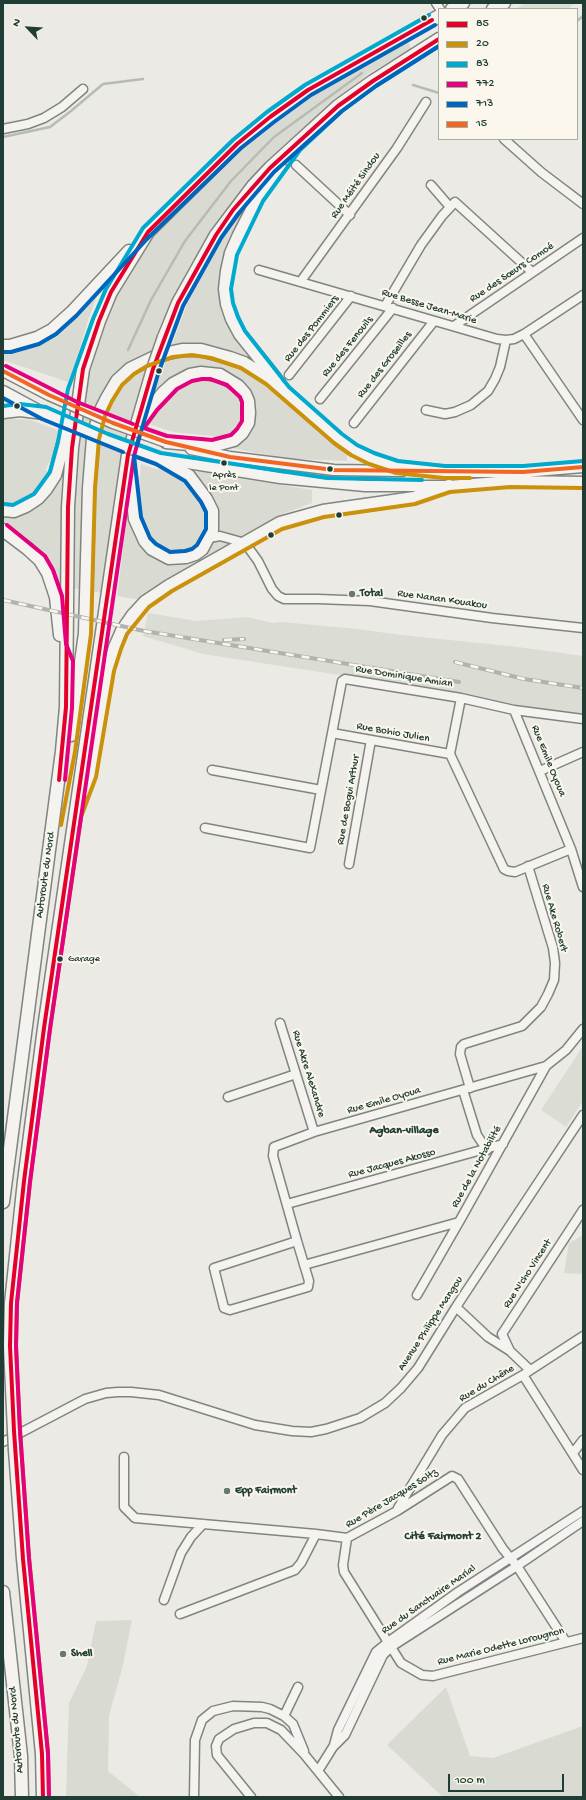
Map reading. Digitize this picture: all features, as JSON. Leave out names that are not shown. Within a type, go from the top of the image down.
[{"type":"highway","points":[[454,8],[463,3]]},
{"type":"highway","points":[[495,8],[504,3]]},
{"type":"highway","name":"Autoroute du Nord","points":[[3,1202],[23,1039],[49,857],[62,751],[66,707],[69,500],[72,448],[83,369],[99,321],[111,292],[148,232],[237,144],[270,117],[308,90],[438,17]]},
{"type":"highway","name":"Autoroute du Nord","points":[[43,1797],[42,1754],[23,1559],[14,1431],[10,1346],[16,1249],[44,1028],[128,455],[164,336],[178,303],[216,235],[253,186],[338,106],[373,81],[438,40]]},
{"type":"highway","points":[[286,391],[240,334],[232,319],[227,304],[225,289],[231,253],[247,216],[295,146]]},
{"type":"highway","points":[[3,346],[10,346],[37,338],[52,330],[72,312],[148,232]]},
{"type":"highway","points":[[49,857],[69,751],[85,632],[92,438],[98,414],[117,381],[130,369],[159,355],[182,350],[212,352],[244,363],[270,379],[286,391],[338,439],[354,450],[385,464],[397,467],[445,472]]},
{"type":"highway","points":[[3,510],[14,511],[26,506],[38,498],[55,474],[64,443],[74,391],[83,369]]},
{"type":"highway","points":[[134,432],[163,393],[173,384],[190,375],[201,372],[220,375],[238,386],[248,401],[248,423],[242,433],[234,440],[212,446],[166,442]]},
{"type":"highway","points":[[3,412],[20,410],[44,414]]},
{"type":"highway","points":[[128,455],[135,519],[145,541],[152,549],[169,558],[186,557],[195,554],[202,549],[209,538],[213,522],[212,511],[206,498],[189,476],[159,459]]},
{"type":"highway","points":[[75,816],[90,775],[108,670],[122,631],[133,615],[145,602],[169,586],[269,528],[297,517],[323,511],[414,498],[449,486]]},
{"type":"highway","points":[[3,530],[40,560],[48,573],[56,597],[60,645],[67,661]]},
{"type":"highway","name":"Autoroute du Nord","points":[[3,1592],[21,1756],[22,1797]]},
{"type":"main road","points":[[3,371],[49,395],[113,422],[166,442],[230,457],[334,470],[523,472],[583,468]]},
{"type":"main road","points":[[3,391],[44,414],[86,432],[159,459],[224,470],[326,484],[365,486],[449,486],[510,481],[583,482]]},
{"type":"street","points":[[3,129],[28,124],[44,118],[62,107],[83,89]]},
{"type":"street","name":"Rue Méité Sindou","points":[[302,281],[397,148],[426,102]]},
{"type":"street","points":[[505,140],[541,172],[582,201]]},
{"type":"street","points":[[296,165],[350,215]]},
{"type":"street","points":[[431,185],[450,207],[455,202],[532,272]]},
{"type":"street","name":"Rue des Fenouils","points":[[320,399],[389,307],[421,245],[450,207]]},
{"type":"street","name":"Rue des Sœurs Comoé","points":[[454,326],[583,238]]},
{"type":"street","name":"Rue Besse Jean-Marie","points":[[259,270],[302,281],[497,339],[506,340]]},
{"type":"street","points":[[426,410],[445,414],[455,412],[471,405],[488,390],[496,379],[506,340],[514,339],[524,334],[583,295]]},
{"type":"street","name":"Rue des Pommiers","points":[[290,375],[351,296]]},
{"type":"street","name":"Rue des Groseilles","points":[[354,423],[434,320]]},
{"type":"street","points":[[524,334],[583,420]]},
{"type":"street","points":[[209,538],[220,536],[245,543]]},
{"type":"street","name":"Rue Nanan Kouakou","points":[[245,543],[258,561],[272,589],[278,596],[284,599],[370,601],[492,618],[583,628]]},
{"type":"street","name":"Rue Dominique Amian","points":[[205,828],[310,848],[343,679],[460,698],[450,754]]},
{"type":"street","points":[[460,698],[514,710]]},
{"type":"street","name":"Rue Emile Oyoua","points":[[514,710],[583,720]]},
{"type":"street","name":"Rue Emile Oyoua","points":[[514,710],[571,849],[583,887]]},
{"type":"street","name":"Rue Bohio Julien","points":[[332,733],[450,754]]},
{"type":"street","name":"Rue de Bogui Arthur","points":[[349,864],[371,740]]},
{"type":"street","points":[[540,771],[583,752]]},
{"type":"street","points":[[450,754],[504,869],[508,872],[515,872],[571,849]]},
{"type":"street","points":[[212,770],[321,790]]},
{"type":"street","name":"Rue Ake Robert","points":[[466,1089],[460,1054],[461,1047],[464,1044],[522,1026],[541,1007],[554,980],[556,963],[553,948],[528,866]]},
{"type":"street","name":"Rue Akre Alexandre","points":[[280,1024],[314,1132]]},
{"type":"street","name":"Rue Emile Oyoua","points":[[297,1241],[214,1268],[224,1308],[230,1310],[308,1287],[309,1281],[286,1204],[272,1150],[277,1145],[314,1132],[546,1066],[566,1050],[583,1029]]},
{"type":"street","name":"Rue de la Notabilité","points":[[304,1265],[459,1222],[546,1066]]},
{"type":"street","points":[[228,1097],[296,1074]]},
{"type":"street","points":[[466,1089],[477,1135],[487,1150]]},
{"type":"street","name":"Avenue Philippe Mangou","points":[[3,1442],[80,1401],[96,1395],[118,1392],[136,1392],[159,1395],[255,1425],[312,1432],[346,1424],[373,1411],[401,1388],[418,1368],[456,1307],[581,1121]]},
{"type":"street","name":"Rue Jacques Akosso","points":[[286,1204],[487,1150],[503,1144]]},
{"type":"street","name":"Rue N'cho Vincent","points":[[510,1351],[502,1334],[583,1210]]},
{"type":"street","points":[[416,1295],[459,1222]]},
{"type":"street","points":[[456,1307],[488,1337],[510,1351],[530,1370]]},
{"type":"street","name":"Rue du Chêne","points":[[396,1511],[442,1435],[453,1420],[465,1408],[523,1375],[583,1336]]},
{"type":"street","points":[[523,1375],[583,1470]]},
{"type":"street","points":[[573,1453],[583,1440]]},
{"type":"street","name":"Rue Père Jacques Soltz","points":[[124,1457],[124,1507],[133,1517],[347,1538],[396,1511],[452,1476],[458,1479],[566,1642]]},
{"type":"street","name":"Rue du Sanctuaire Marial","points":[[389,1644],[458,1592],[583,1511]]},
{"type":"street","name":"Rue du Sanctuaire Marial","points":[[318,1771],[333,1747],[338,1730],[376,1652],[462,1601],[583,1521]]},
{"type":"street","points":[[164,1600],[181,1553],[191,1537],[203,1524]]},
{"type":"street","points":[[180,1614],[295,1570],[301,1563],[316,1534]]},
{"type":"street","name":"Rue Marie Odette Lorougnon","points":[[347,1538],[343,1565],[344,1572],[401,1664],[422,1675],[433,1676],[583,1638]]},
{"type":"street","points":[[458,1592],[462,1601]]},
{"type":"street","points":[[284,1716],[298,1687]]},
{"type":"street","points":[[194,1797],[195,1740],[202,1720],[213,1712],[232,1706],[262,1707],[284,1716],[293,1724],[304,1754]]},
{"type":"street","points":[[251,1797],[217,1755],[216,1746],[219,1739],[241,1725],[254,1723],[267,1723],[281,1730],[304,1754],[339,1797]]},
{"type":"shaded area","points":[[526,3],[573,4],[569,8],[517,8]]},
{"type":"shaded area","points":[[408,41],[411,49],[368,74],[291,139],[267,162],[229,207],[190,265],[172,299],[157,334],[122,455],[102,593],[73,588],[72,507],[86,380],[93,352],[115,294],[148,242],[199,187],[241,149],[275,121],[316,94],[362,66]]},
{"type":"shaded area","points":[[254,196],[226,254],[236,337],[347,451],[347,461],[294,459],[257,453],[223,446],[213,436],[173,432],[149,424],[155,412],[150,404],[186,307],[221,239]]},
{"type":"shaded area","points":[[108,275],[98,294],[89,317],[68,382],[3,360],[3,352],[27,346]]},
{"type":"shaded area","points":[[3,418],[31,420],[60,431],[53,456],[45,470],[62,476],[60,585],[52,569],[15,532],[3,524]]},
{"type":"shaded area","points":[[141,464],[156,469],[200,472],[312,490],[312,503],[285,513],[268,522],[141,600],[117,596],[128,509],[138,501]]},
{"type":"shaded area","points":[[148,613],[196,621],[247,617],[273,623],[282,622],[357,629],[518,647],[583,656],[583,717],[398,684],[203,654],[143,636]]},
{"type":"shaded area","points":[[583,1046],[583,1101],[566,1127],[541,1110]]},
{"type":"shaded area","points":[[583,1235],[583,1274],[564,1273],[569,1243]]},
{"type":"shaded area","points":[[132,1620],[123,1665],[109,1716],[108,1771],[140,1797],[66,1797],[69,1703],[87,1666],[96,1621]]},
{"type":"shaded area","points":[[446,1687],[470,1756],[493,1758],[583,1726],[583,1797],[443,1797],[387,1745]]},
{"type":"waterway","points":[[578,20],[583,16]]},
{"type":"waterway","points":[[128,350],[151,300],[185,241],[231,181],[274,137],[362,73]]},
{"type":"waterway","points":[[3,137],[50,127],[103,84],[143,79]]},
{"type":"waterway","points":[[413,85],[438,93]]},
{"type":"railway","points":[[3,600],[144,631],[459,682]]},
{"type":"railway","points":[[224,640],[244,639]]},
{"type":"railway","points":[[455,662],[524,679],[583,688]]},
{"type":"transit line","name":"83","points":[[4,504],[13,505],[34,494],[50,472],[58,442],[68,389],[93,319],[106,289],[143,228],[233,140],[267,112],[305,85],[429,15]]},
{"type":"transit line","name":"85","points":[[59,780],[66,707],[68,507],[72,448],[83,369],[99,321],[111,292],[148,232],[237,144],[270,117],[308,90],[432,20]]},
{"type":"transit line","name":"713","points":[[3,352],[11,352],[39,344],[56,334],[76,316],[147,239],[241,148],[274,122],[311,95],[435,25]]},
{"type":"transit line","name":"85","points":[[43,1797],[42,1754],[23,1559],[14,1431],[10,1346],[11,1303],[24,1181],[44,1028],[128,455],[153,369],[178,303],[216,235],[233,210],[270,168],[338,106],[373,81],[438,40]]},
{"type":"transit line","name":"83","points":[[438,47],[376,86],[342,111],[300,150],[263,201],[237,255],[231,289],[233,303],[245,331],[289,387],[342,434],[357,445],[374,453],[398,461],[445,466],[523,466],[583,461]]},
{"type":"transit line","name":"713","points":[[137,445],[159,371],[183,306],[221,238],[238,214],[274,172],[342,111],[376,86],[438,47]]},
{"type":"transit line","name":"20","points":[[61,825],[75,752],[91,634],[95,488],[99,439],[105,416],[112,401],[122,385],[134,374],[147,366],[173,357],[192,355],[211,358],[241,368],[266,384],[334,443],[351,455],[369,464],[396,473],[444,478],[470,478]]},
{"type":"transit line","name":"772","points":[[6,366],[77,402],[133,424]]},
{"type":"transit line","name":"15","points":[[3,371],[49,395],[113,423],[166,442],[230,457],[334,470],[523,472],[583,467]]},
{"type":"transit line","name":"772","points":[[202,379],[210,379],[227,385],[240,397],[242,402],[242,421],[231,435],[212,440],[167,436],[144,428],[157,410],[177,389],[192,381],[202,379]]},
{"type":"transit line","name":"713","points":[[3,398],[42,419],[123,452]]},
{"type":"transit line","name":"83","points":[[3,406],[20,404],[46,407],[108,434],[161,453],[327,478],[422,480]]},
{"type":"transit line","name":"772","points":[[49,1797],[48,1753],[29,1558],[20,1431],[16,1346],[17,1303],[30,1182],[50,1029],[134,456],[139,438]]},
{"type":"transit line","name":"713","points":[[134,456],[156,464],[185,481],[201,502],[206,512],[206,529],[197,545],[192,549],[170,552],[156,544],[150,538],[141,517],[134,456]]},
{"type":"transit line","name":"20","points":[[49,1797],[48,1753],[29,1558],[20,1431],[16,1346],[17,1303],[30,1182],[50,1029],[81,817],[96,777],[114,671],[127,634],[149,607],[172,591],[282,529],[324,517],[415,504],[450,492],[510,487],[583,488]]},
{"type":"transit line","name":"772","points":[[7,525],[45,556],[53,570],[62,596],[66,644],[73,661],[72,708],[65,780]]},
{"type":"place","name":"Après le Pont","points":[[224,463]]},
{"type":"place","name":"Total","points":[[352,594]]},
{"type":"place","name":"Garage","points":[[60,959]]},
{"type":"place","name":"Epp Fairmont","points":[[227,1491]]},
{"type":"place","name":"Shell","points":[[63,1654]]},
{"type":"district","name":"Agban-village","points":[[404,1131]]},
{"type":"district","name":"Cité Fairmont 2","points":[[443,1537]]}]
